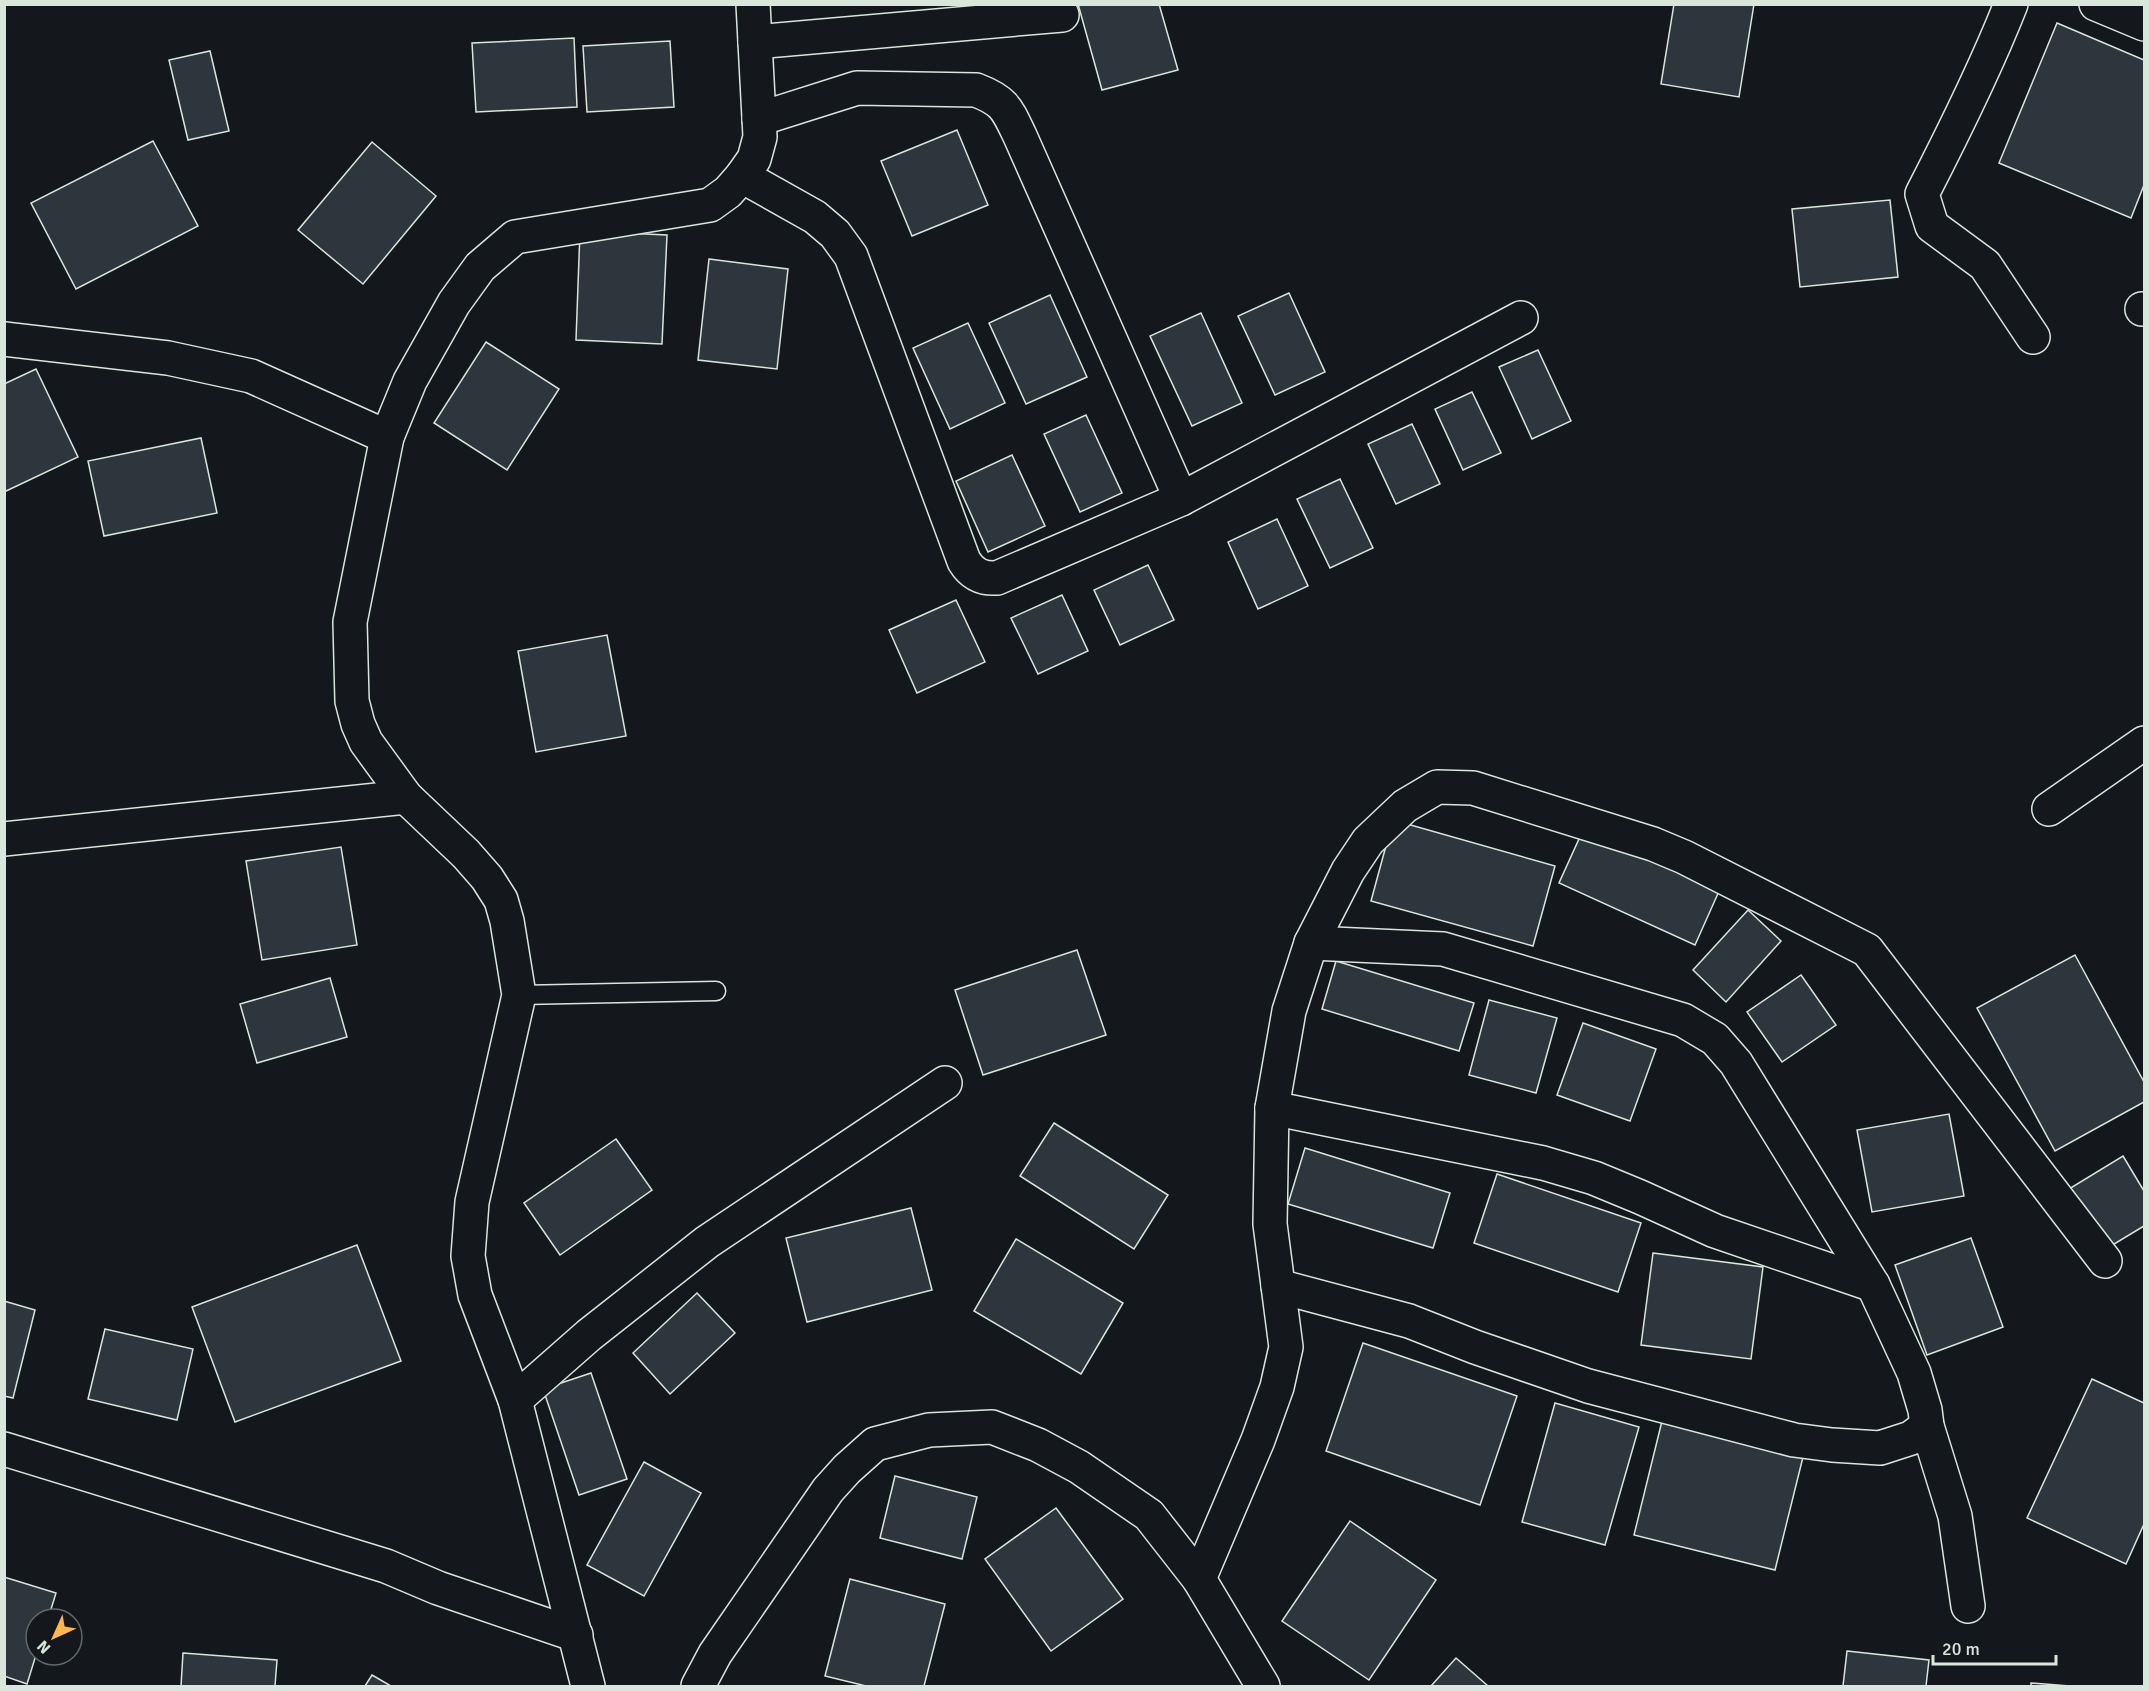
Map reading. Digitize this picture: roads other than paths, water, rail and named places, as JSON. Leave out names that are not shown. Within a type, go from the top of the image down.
[{"type":"street","points":[[588,1686],[515,1400],[475,1295],[468,1256],[472,1202],[519,995],[515,958],[507,921],[501,900],[487,878],[466,854],[406,797],[366,742],[358,724],[352,700],[350,622],[387,437],[410,381],[454,303],[480,267],[515,237],[710,205],[728,192],[754,159],[760,137],[753,4]]},
{"type":"street","points":[[2011,4],[1961,118],[1922,194],[1932,226],[1985,266],[2033,338]]},
{"type":"street","points":[[2096,4],[2145,24]]},
{"type":"street","points":[[755,42],[1062,15]]},
{"type":"street","points":[[759,119],[857,88],[976,90],[994,97],[1007,109],[1020,136],[1181,499]]},
{"type":"street","points":[[742,176],[814,217],[835,234],[851,256],[964,561],[969,570],[988,579],[997,579],[1181,499],[1521,318]]},
{"type":"street","points":[[4,339],[168,358],[251,376],[387,437]]},
{"type":"street","points":[[2049,809],[2145,743]]},
{"type":"street","points":[[1199,1579],[1258,1440],[1277,1387],[1286,1347],[1270,1224],[1272,1108],[1289,1011],[1311,943],[1348,871],[1368,841],[1404,806],[1437,787],[1473,788],[1653,844],[1684,857],[1867,950],[2104,1261]]},
{"type":"street","points":[[4,839],[406,797]]},
{"type":"street","points":[[1311,943],[1443,949],[1683,1020],[1715,1039],[1736,1063],[1873,1284],[1914,1373],[1925,1410],[1927,1426],[1955,1516],[1968,1606]]},
{"type":"street","points":[[515,1400],[589,1335],[707,1242],[945,1083]]},
{"type":"street","points":[[1272,1108],[1543,1162],[1613,1185],[1715,1231],[1873,1284]]},
{"type":"street","points":[[1278,1286],[1409,1321],[1475,1347],[1588,1386],[1794,1440],[1880,1448],[1911,1438],[1927,1426]]},
{"type":"street","points":[[698,1686],[715,1654],[828,1490],[875,1444],[929,1430],[992,1427],[1038,1445],[1079,1467],[1149,1515],[1199,1579],[1263,1686]]},
{"type":"street","points":[[4,1449],[386,1566],[438,1588],[576,1635]]},
{"type":"lane","points":[[519,995],[716,991]]}]
